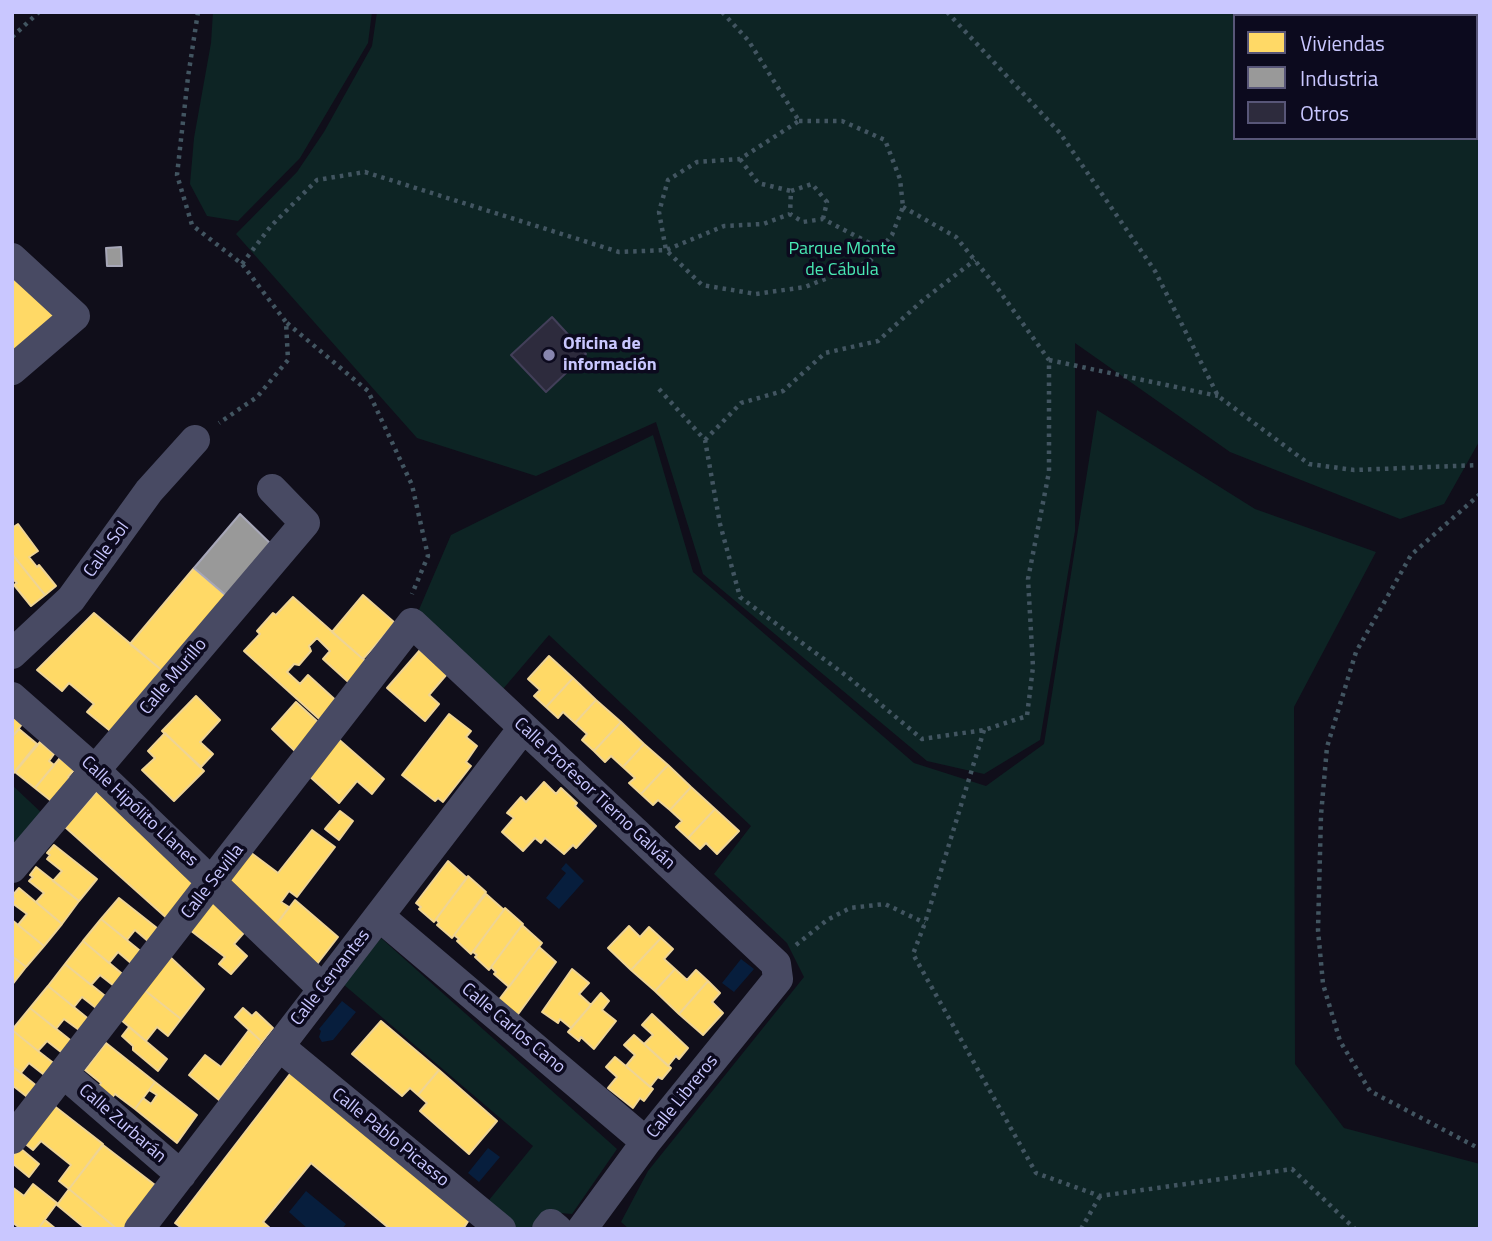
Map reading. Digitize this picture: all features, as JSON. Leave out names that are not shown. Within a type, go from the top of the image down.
[{"type":"street","points":[[12,258],[75,316],[12,370]]},
{"type":"street","name":"Calle Sol","points":[[12,653],[71,599],[149,491],[195,440]]},
{"type":"street","name":"Calle Murillo","points":[[12,868],[305,523],[272,489]]},
{"type":"street","name":"Calle Profesor Tierno Galván","points":[[412,623],[776,964]]},
{"type":"street","name":"Calle Sevilla","points":[[12,1139],[412,623]]},
{"type":"street","name":"Calle Hipólito Llanes","points":[[12,697],[95,770],[323,989]]},
{"type":"street","name":"Calle Cervantes","points":[[143,1227],[523,728]]},
{"type":"street","name":"Calle Carlos Cano","points":[[379,916],[646,1142]]},
{"type":"street","name":"Calle Libreros","points":[[582,1229],[646,1142],[778,979],[776,964]]},
{"type":"street","name":"Calle Pablo Picasso","points":[[279,1046],[501,1229]]},
{"type":"street","name":"Calle Zurbarán","points":[[63,1073],[181,1174]]},
{"type":"street","points":[[547,1229],[551,1224],[557,1229]]},
{"type":"path","points":[[12,37],[39,12]]},
{"type":"path","points":[[198,12],[177,175],[192,225],[242,264],[286,322],[368,391],[412,485],[428,556],[412,591],[412,623]]},
{"type":"path","points":[[722,12],[748,40],[799,121]]},
{"type":"path","points":[[947,12],[1060,133],[1155,271],[1219,396],[1309,464],[1354,470],[1480,465]]},
{"type":"path","points":[[799,121],[842,121],[885,140],[900,179],[903,207],[892,235],[870,261],[805,287],[756,294],[702,285],[666,250],[659,212],[668,180],[697,162],[740,159],[799,121]]},
{"type":"path","points":[[740,159],[758,183],[791,191],[812,184],[827,202],[823,219]]},
{"type":"path","points":[[242,264],[271,226],[317,180],[365,172],[619,253],[666,250],[724,226],[764,224],[790,214]]},
{"type":"path","points":[[790,214],[791,191]]},
{"type":"path","points":[[659,389],[705,440],[720,524],[740,597],[848,677],[922,739],[984,730],[1027,716],[1033,667],[1028,579],[1049,472],[1049,360],[956,237],[903,207]]},
{"type":"path","points":[[790,214],[803,222],[823,219],[881,249]]},
{"type":"path","points":[[705,440],[741,403],[783,391],[825,353],[878,341],[923,300],[975,260]]},
{"type":"path","points":[[195,440],[257,397],[288,360],[286,322]]},
{"type":"path","points":[[1049,360],[1219,396]]},
{"type":"path","points":[[1480,495],[1411,555],[1356,652],[1327,747],[1321,815],[1318,930],[1323,984],[1340,1041],[1370,1091],[1480,1149]]},
{"type":"path","points":[[984,730],[913,954],[1036,1173],[1100,1196],[1292,1169],[1355,1229]]},
{"type":"path","points":[[776,964],[827,920],[850,908],[885,904],[925,923]]},
{"type":"path","points":[[1081,1229],[1100,1196]]},
{"type":"green space","points":[[213,12],[372,12],[368,43],[300,158],[238,221],[207,216],[190,184],[194,138],[211,43]]},
{"type":"green space","name":"Parque Monte de Cábula","points":[[377,12],[1480,12],[1480,440],[1444,504],[1400,519],[1230,452],[1075,343],[1075,531],[1040,740],[984,774],[927,761],[703,574],[656,422],[536,476],[417,438],[236,234],[297,172],[324,132],[372,46]]},
{"type":"green space","points":[[1097,410],[1255,509],[1376,552],[1294,707],[1295,1064],[1344,1128],[1480,1164],[1480,1229],[629,1229],[621,1222],[648,1171],[804,977],[787,943],[714,874],[751,826],[549,635],[503,689],[418,612],[451,535],[653,435],[693,572],[914,763],[986,786],[1044,744]]},
{"type":"green space","points":[[12,785],[45,816],[12,853]]},
{"type":"green space","points":[[381,938],[617,1149],[572,1214],[548,1212],[529,1229],[517,1229],[485,1205],[533,1146],[343,984]]},
{"type":"water","points":[[566,863],[584,881],[559,909],[546,898],[566,873],[561,869]]},
{"type":"water","points":[[741,959],[754,969],[734,992],[722,983]]},
{"type":"water","points":[[342,1001],[356,1012],[333,1040],[322,1042],[319,1029]]},
{"type":"water","points":[[488,1148],[500,1157],[479,1182],[468,1173]]},
{"type":"water","points":[[306,1191],[346,1224],[342,1229],[308,1229],[289,1212]]},
{"type":"building: Viviendas","points":[[12,267],[67,312],[12,359]]},
{"type":"building: Viviendas","points":[[18,524],[38,551],[29,557],[56,586],[45,595],[12,554],[12,528]]},
{"type":"building: Viviendas","points":[[12,554],[45,595],[31,606],[14,585],[17,583],[12,578]]},
{"type":"building: Viviendas","points":[[194,568],[229,598],[165,673],[130,644]]},
{"type":"building: Viviendas","points":[[363,595],[395,623],[363,659],[332,632]]},
{"type":"building: Viviendas","points":[[293,597],[372,667],[356,689],[323,659],[330,651],[317,638],[309,646],[311,651],[299,665],[294,664],[287,672],[300,684],[308,675],[342,706],[327,726],[244,651],[260,634],[257,631],[273,613],[276,615]]},
{"type":"building: Viviendas","points":[[94,613],[165,673],[114,734],[87,712],[94,704],[69,683],[62,691],[37,670]]},
{"type":"building: Viviendas","points":[[420,650],[447,674],[429,695],[439,704],[425,721],[387,688]]},
{"type":"building: Viviendas","points":[[549,656],[573,678],[546,707],[534,696],[540,690],[528,679]]},
{"type":"building: Viviendas","points":[[573,678],[596,700],[575,723],[563,712],[558,718],[546,707]]},
{"type":"building: Viviendas","points":[[196,696],[220,720],[200,742],[213,754],[201,767],[162,731]]},
{"type":"building: Viviendas","points":[[596,700],[621,722],[594,751],[582,740],[587,734],[575,723]]},
{"type":"building: Viviendas","points":[[296,702],[319,723],[298,754],[272,729]]},
{"type":"building: Viviendas","points":[[12,705],[27,718],[12,737]]},
{"type":"building: Viviendas","points":[[449,714],[471,731],[466,737],[477,746],[466,762],[471,766],[443,802],[438,798],[435,801],[402,775]]},
{"type":"building: Viviendas","points":[[621,722],[644,744],[623,767],[611,756],[605,762],[594,751]]},
{"type":"building: Viviendas","points":[[19,729],[37,744],[12,775],[12,737]]},
{"type":"building: Viviendas","points":[[165,733],[204,771],[174,801],[142,770],[155,758],[148,751]]},
{"type":"building: Viviendas","points":[[336,737],[384,779],[372,794],[357,781],[339,803],[307,774]]},
{"type":"building: Viviendas","points":[[40,742],[54,754],[49,761],[54,765],[35,788],[15,772]]},
{"type":"building: Viviendas","points":[[644,744],[668,765],[641,794],[629,783],[635,778],[623,767]]},
{"type":"building: Viviendas","points":[[60,758],[74,770],[68,777],[74,782],[55,804],[35,788]]},
{"type":"building: Viviendas","points":[[668,765],[691,787],[670,810],[658,800],[653,805],[641,794]]},
{"type":"building: Viviendas","points":[[544,782],[556,794],[561,788],[596,826],[576,848],[573,845],[564,854],[545,838],[541,843],[535,838],[523,851],[502,832],[514,818],[507,813],[521,797],[526,802]]},
{"type":"building: Viviendas","points":[[691,787],[715,809],[688,838],[676,827],[682,821],[670,810]]},
{"type":"building: Viviendas","points":[[100,788],[205,881],[170,921],[65,827]]},
{"type":"building: Viviendas","points":[[715,809],[739,831],[717,854],[706,843],[700,849],[688,838]]},
{"type":"building: Viviendas","points":[[340,811],[353,821],[339,840],[325,829]]},
{"type":"building: Viviendas","points":[[312,830],[335,847],[297,897],[289,891],[281,902],[289,907],[272,930],[225,885],[250,852],[278,873]]},
{"type":"building: Viviendas","points":[[54,845],[97,879],[79,901],[53,881],[62,871],[47,859],[50,855],[47,853]]},
{"type":"building: Viviendas","points":[[448,861],[467,878],[434,922],[416,903]]},
{"type":"building: Viviendas","points":[[36,867],[79,901],[62,924],[36,902],[44,893],[29,881]]},
{"type":"building: Viviendas","points":[[468,876],[486,892],[452,938],[437,925],[439,923],[436,919]]},
{"type":"building: Viviendas","points":[[19,888],[62,924],[44,946],[18,925],[27,914],[12,903],[15,899],[12,896]]},
{"type":"building: Viviendas","points":[[486,894],[504,910],[471,954],[454,935]]},
{"type":"building: Viviendas","points":[[216,897],[249,927],[234,944],[247,956],[231,974],[219,964],[225,957],[190,930]]},
{"type":"building: Viviendas","points":[[119,898],[162,932],[149,942],[135,930],[127,940],[101,919]]},
{"type":"building: Viviendas","points":[[295,900],[338,937],[314,968],[272,930]]},
{"type":"building: Viviendas","points":[[505,908],[523,924],[489,970],[473,952]]},
{"type":"building: Viviendas","points":[[101,919],[144,954],[132,964],[118,952],[109,963],[83,941]]},
{"type":"building: Viviendas","points":[[12,920],[44,946],[26,967],[12,956]]},
{"type":"building: Viviendas","points":[[522,925],[542,943],[509,987],[494,974],[496,972],[491,967]]},
{"type":"building: Viviendas","points":[[629,926],[640,937],[649,927],[661,938],[631,970],[608,948]]},
{"type":"building: Viviendas","points":[[661,938],[673,949],[664,959],[675,969],[655,991],[631,970]]},
{"type":"building: Viviendas","points":[[83,941],[126,977],[114,986],[100,975],[91,985],[65,964]]},
{"type":"building: Viviendas","points":[[539,947],[556,962],[516,1017],[498,1001]]},
{"type":"building: Viviendas","points":[[12,956],[26,967],[12,985]]},
{"type":"building: Viviendas","points":[[169,956],[204,989],[181,1019],[143,989]]},
{"type":"building: Viviendas","points":[[65,964],[109,999],[96,1008],[82,997],[74,1007],[48,986]]},
{"type":"building: Viviendas","points":[[572,969],[589,983],[579,994],[591,1005],[571,1028],[560,1019],[558,1023],[542,1012]]},
{"type":"building: Viviendas","points":[[675,969],[687,980],[696,970],[708,981],[679,1014],[655,991]]},
{"type":"building: Viviendas","points":[[708,981],[720,993],[712,1002],[723,1013],[703,1035],[679,1014]]},
{"type":"building: Viviendas","points":[[48,986],[91,1021],[79,1030],[64,1019],[56,1029],[30,1008]]},
{"type":"building: Viviendas","points":[[143,989],[181,1019],[168,1036],[157,1027],[146,1041],[120,1019]]},
{"type":"building: Viviendas","points":[[601,993],[609,1001],[602,1010],[616,1021],[594,1049],[581,1037],[579,1041],[568,1032]]},
{"type":"building: Viviendas","points":[[30,1008],[74,1043],[61,1052],[47,1041],[38,1051],[12,1030]]},
{"type":"building: Viviendas","points":[[243,1008],[252,1016],[256,1012],[273,1028],[262,1042],[235,1017]]},
{"type":"building: Viviendas","points":[[652,1014],[688,1048],[679,1059],[676,1056],[668,1066],[644,1044],[653,1035],[642,1025]]},
{"type":"building: Viviendas","points":[[381,1021],[439,1070],[418,1095],[410,1088],[402,1096],[352,1054]]},
{"type":"building: Viviendas","points":[[129,1027],[167,1059],[158,1071],[133,1050],[133,1046],[122,1036]]},
{"type":"building: Viviendas","points":[[12,1030],[56,1065],[43,1074],[29,1063],[21,1073],[12,1066]]},
{"type":"building: Viviendas","points":[[249,1030],[262,1042],[219,1100],[189,1075],[205,1055],[221,1067]]},
{"type":"building: Viviendas","points":[[634,1035],[671,1068],[662,1079],[658,1077],[650,1087],[626,1066],[635,1055],[624,1045]]},
{"type":"building: Viviendas","points":[[106,1043],[155,1082],[135,1109],[115,1094],[107,1104],[95,1094],[101,1083],[85,1070]]},
{"type":"building: Viviendas","points":[[615,1057],[653,1089],[644,1101],[640,1098],[633,1108],[608,1088],[617,1077],[606,1067]]},
{"type":"building: Viviendas","points":[[12,1066],[38,1087],[32,1095],[29,1092],[26,1096],[12,1085]]},
{"type":"building: Viviendas","points":[[293,1070],[471,1217],[463,1229],[390,1229],[311,1163],[263,1222],[271,1229],[183,1229],[175,1223]]},
{"type":"building: Viviendas","points":[[439,1070],[497,1121],[469,1154],[420,1111],[427,1103],[418,1095]]},
{"type":"building: Viviendas","points":[[155,1082],[197,1115],[177,1143],[135,1109],[143,1098],[151,1104],[157,1095],[149,1090]]},
{"type":"building: Viviendas","points":[[53,1105],[103,1144],[69,1189],[59,1181],[71,1165],[41,1141],[33,1150],[23,1142]]},
{"type":"building: Viviendas","points":[[103,1145],[155,1185],[123,1229],[117,1229],[69,1189]]},
{"type":"building: Viviendas","points":[[20,1148],[39,1164],[29,1177],[12,1163],[12,1157]]},
{"type":"building: Viviendas","points":[[33,1184],[57,1203],[38,1229],[21,1229],[12,1222],[12,1187],[24,1196]]},
{"type":"building: Viviendas","points":[[69,1189],[117,1229],[86,1229],[57,1205]]},
{"type":"building: Viviendas","points":[[45,1220],[56,1229],[38,1229]]},
{"type":"building: Industria","points":[[121,247],[122,266],[107,266],[106,248]]},
{"type":"building: Industria","points":[[240,514],[273,546],[229,598],[194,568]]},
{"type":"building: Otros","name":"Oficina de información","points":[[552,317],[586,354],[546,392],[511,355]]},
{"type":"place","name":"Oficina de información","points":[[549,355]]}]
